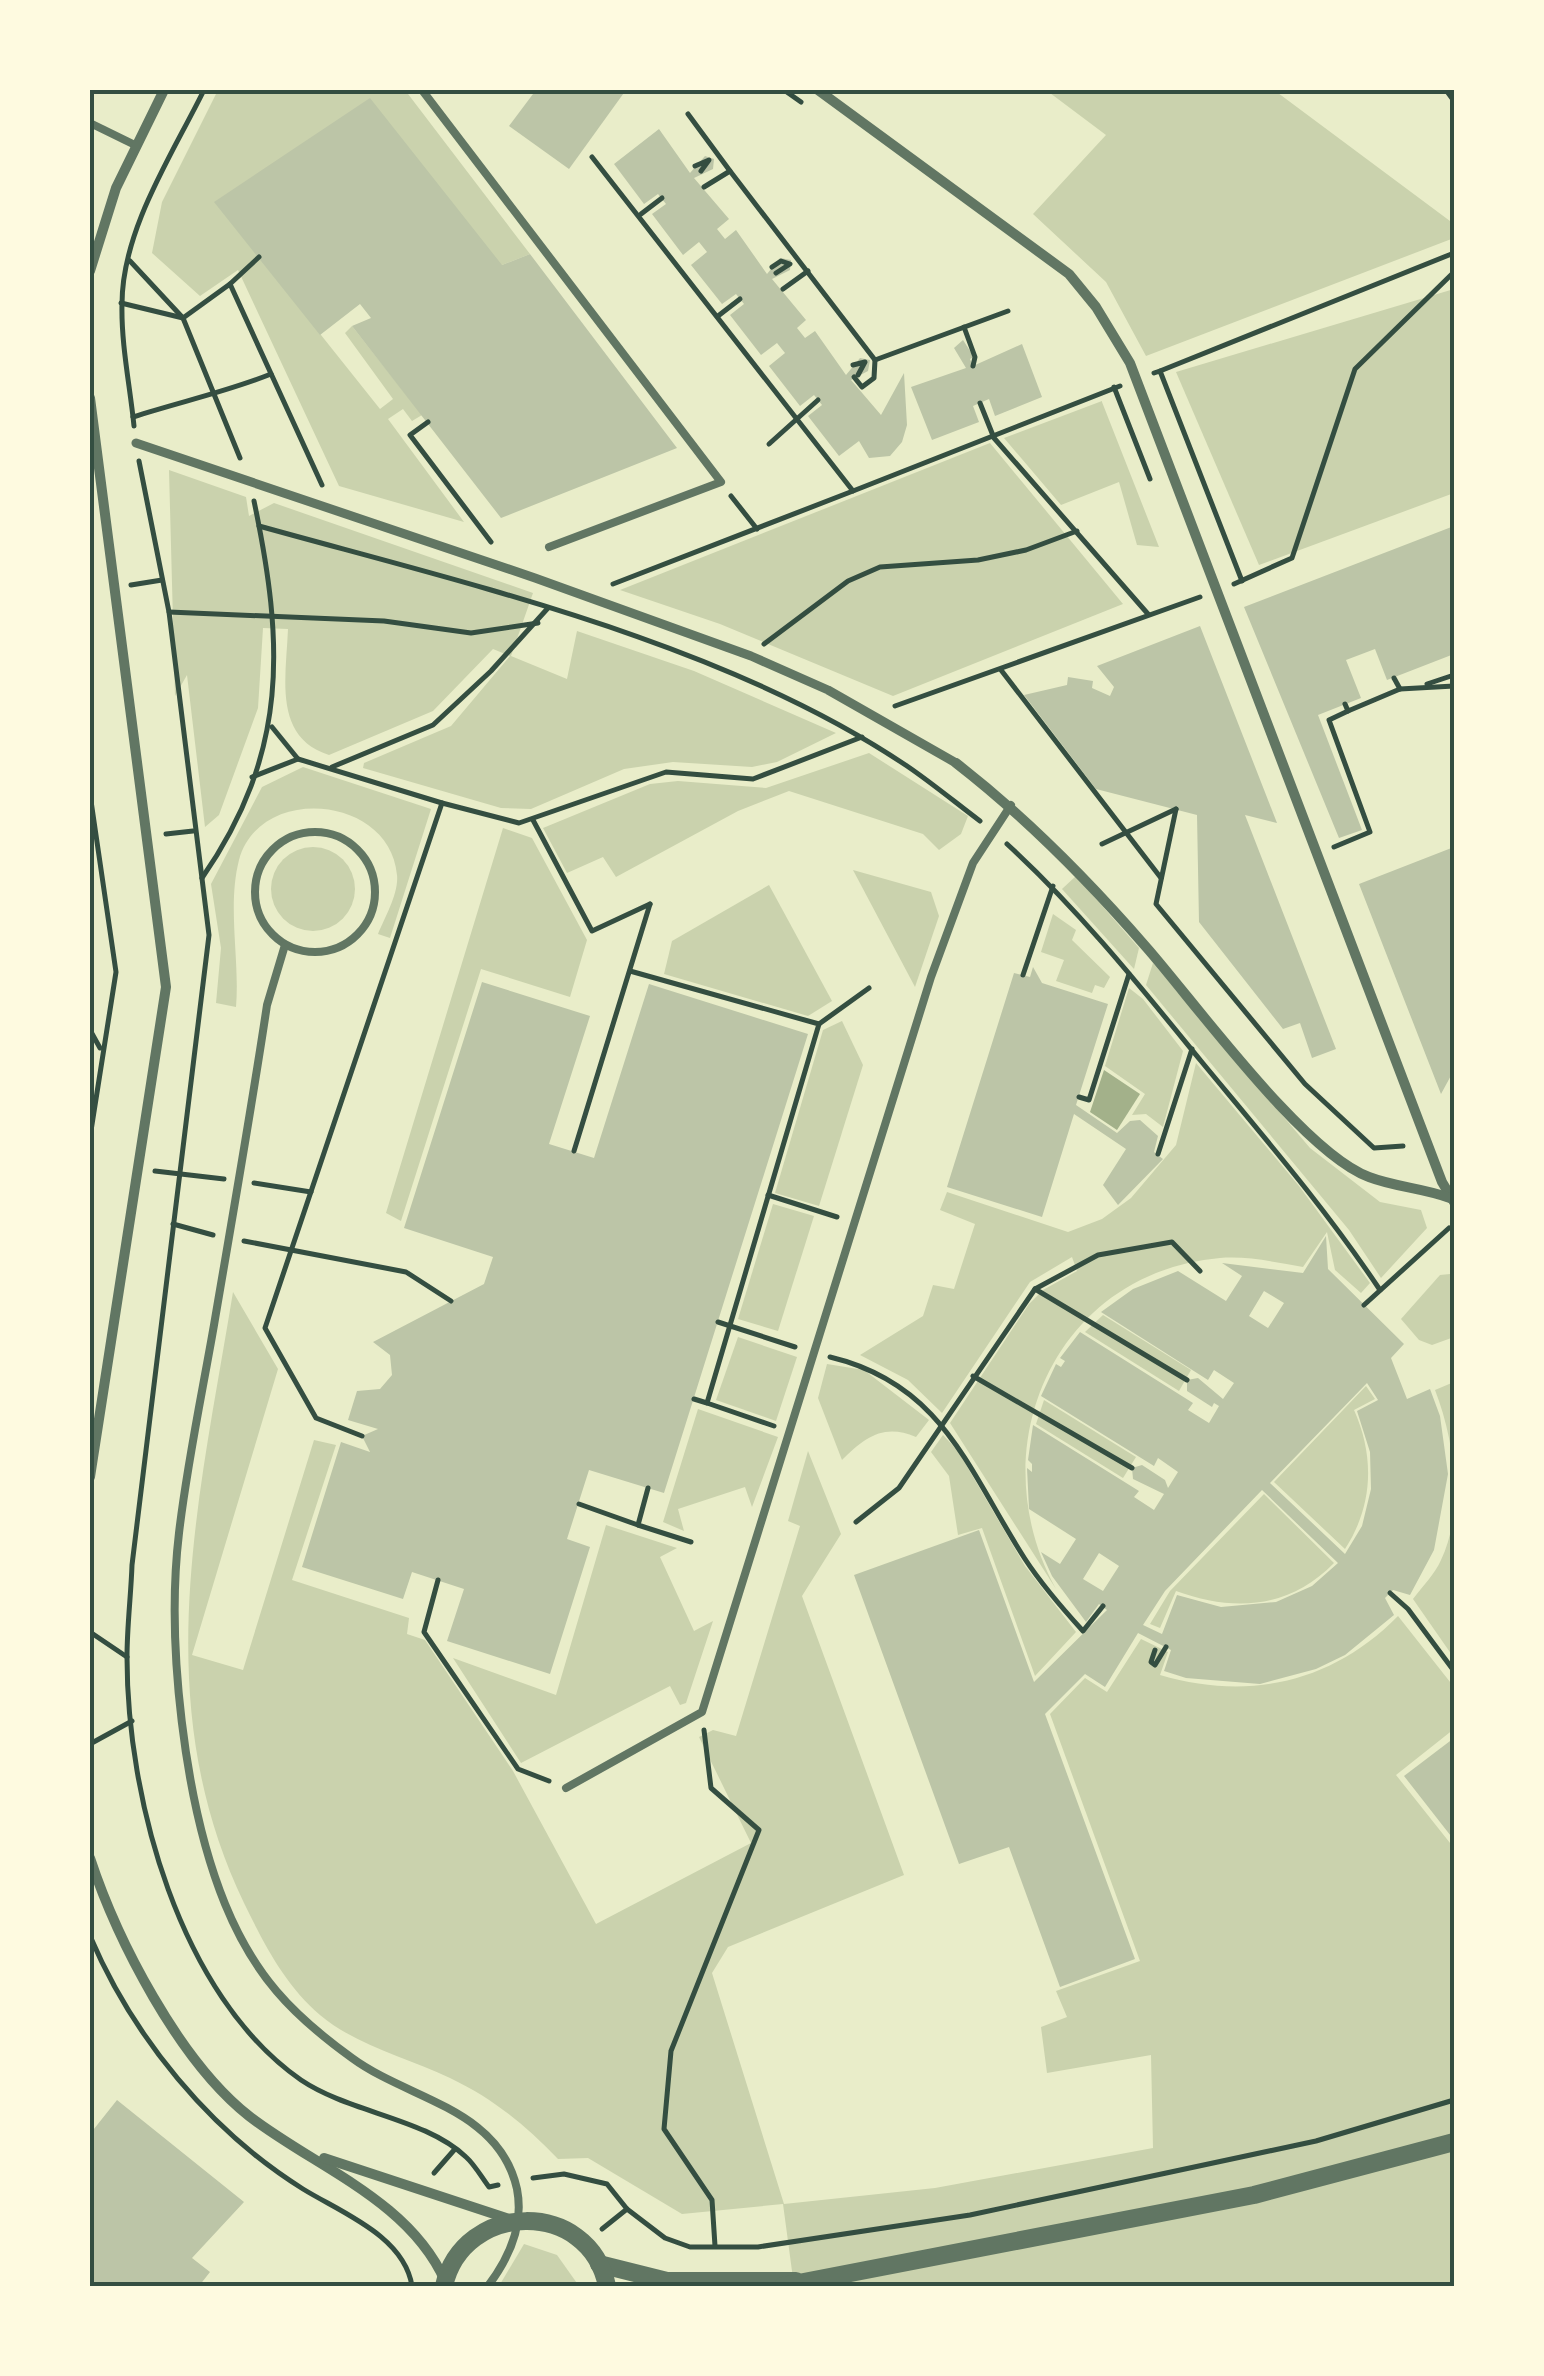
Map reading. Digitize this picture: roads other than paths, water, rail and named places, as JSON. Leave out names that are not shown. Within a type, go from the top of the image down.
[{"type":"street","points":[[90,271],[94,249],[164,90]]},
{"type":"street","points":[[818,90],[1041,251],[1068,274],[1096,307],[1136,379],[1452,1200]]},
{"type":"street","points":[[90,398],[166,987],[90,1477]]},
{"type":"street","points":[[136,443],[555,584],[750,656],[879,717],[956,763],[1010,805],[1074,865],[1261,1083],[1316,1140],[1367,1177],[1452,1200]]},
{"type":"street","points":[[90,1858],[118,1934],[180,2036],[245,2113],[314,2156],[395,2217],[421,2242],[445,2284]]},
{"type":"street","points":[[783,2286],[1254,2196],[1454,2142]]},
{"type":"street","points":[[314,2156],[517,2220],[556,2226],[586,2246],[599,2264],[606,2286]]},
{"type":"street","points":[[445,2284],[470,2240],[490,2227],[517,2220]]},
{"type":"street","points":[[599,2264],[667,2281],[811,2280]]},
{"type":"lane","points":[[422,90],[721,482],[548,546]]},
{"type":"lane","points":[[90,124],[137,146]]},
{"type":"lane","points":[[566,1788],[702,1712],[943,942],[961,890],[991,830],[1010,805]]},
{"type":"lane","points":[[319,832],[345,840],[365,858],[375,883],[368,922],[350,942],[325,952],[286,945],[259,915],[254,888],[262,862],[292,836],[319,832]]},
{"type":"lane","points":[[286,945],[267,1006],[178,1536],[177,1651],[189,1771],[208,1862],[236,1929],[266,1984],[306,2023],[357,2062],[463,2115],[489,2137],[508,2161],[517,2220],[488,2286]]}]
